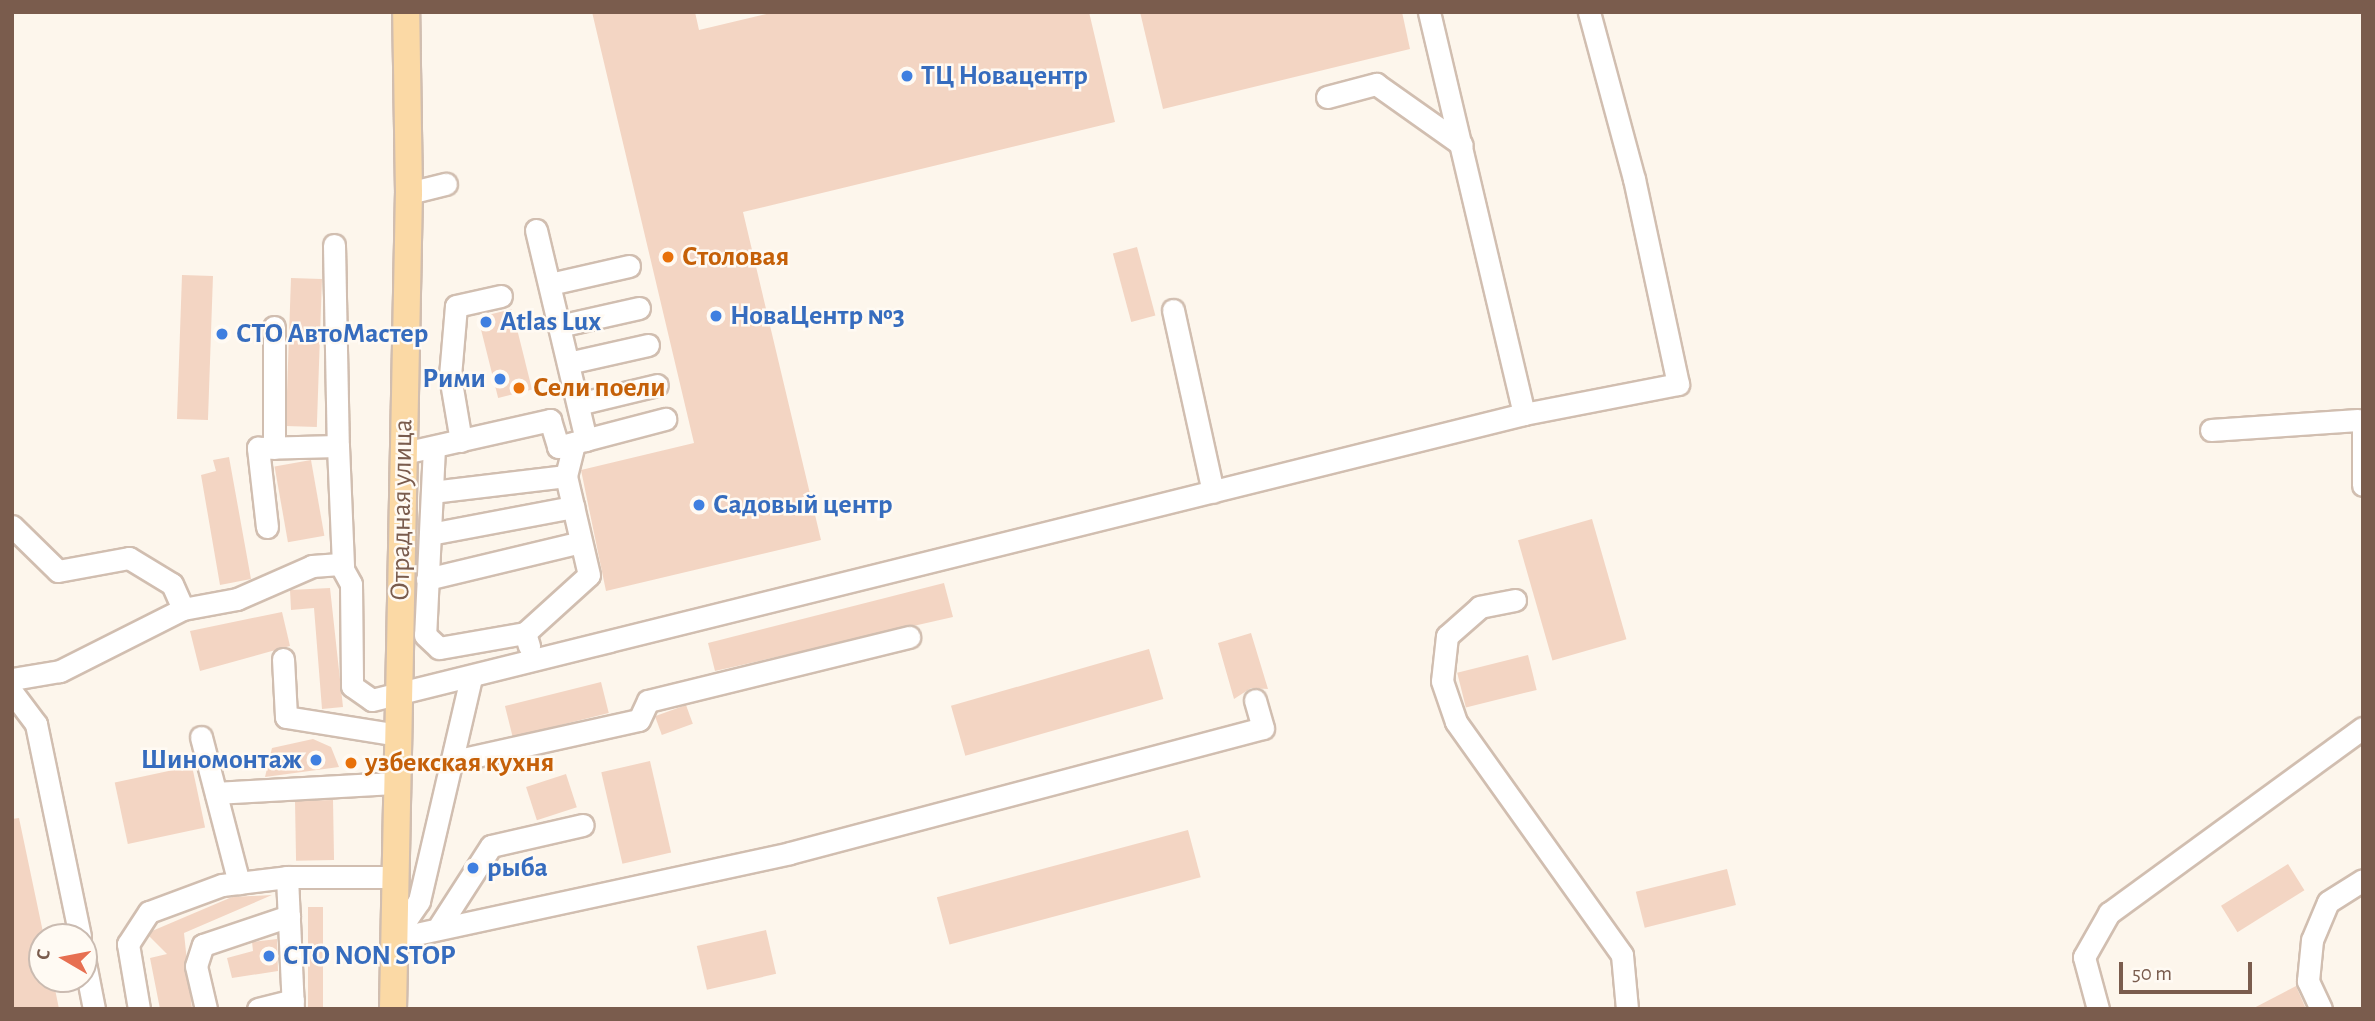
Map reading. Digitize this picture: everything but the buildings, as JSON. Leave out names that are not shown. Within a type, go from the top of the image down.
[{"type":"main road","name":"Отрадная улица","points":[[394,1009],[393,939],[410,193],[407,12]]},
{"type":"lane","points":[[1429,12],[1524,414]]},
{"type":"lane","points":[[334,245],[343,567],[351,584],[354,691],[366,700],[533,662],[1524,414],[1678,384],[1634,179],[1589,12]]},
{"type":"lane","points":[[1327,97],[1376,84],[1462,145]]},
{"type":"lane","points":[[410,193],[446,184]]},
{"type":"lane","points":[[434,447],[425,635],[439,648],[526,633],[589,575],[566,476],[580,441],[578,404],[536,230]]},
{"type":"lane","points":[[550,284],[629,266]]},
{"type":"lane","points":[[461,441],[450,376],[456,306],[501,296]]},
{"type":"lane","points":[[559,326],[639,308]]},
{"type":"lane","points":[[1173,310],[1213,492]]},
{"type":"lane","points":[[274,327],[274,447]]},
{"type":"lane","points":[[568,363],[648,345]]},
{"type":"lane","points":[[578,404],[657,385]]},
{"type":"lane","points":[[404,453],[550,421],[558,447],[665,419]]},
{"type":"lane","points":[[2211,430],[2360,420],[2363,485]]},
{"type":"lane","points":[[267,527],[258,448],[338,446]]},
{"type":"lane","points":[[432,492],[566,476]]},
{"type":"lane","points":[[430,534],[573,507]]},
{"type":"lane","points":[[12,526],[58,571],[129,558],[172,583],[183,609]]},
{"type":"lane","points":[[427,579],[582,542]]},
{"type":"lane","points":[[12,679],[42,675],[110,650],[183,609],[237,599],[312,566],[343,567]]},
{"type":"lane","points":[[1515,600],[1480,607],[1447,636],[1442,681],[1456,722],[1622,955],[1627,1009]]},
{"type":"lane","points":[[526,633],[533,662]]},
{"type":"lane","points":[[454,761],[639,720],[648,701],[909,636]]},
{"type":"lane","points":[[283,659],[286,717],[398,735]]},
{"type":"lane","points":[[42,675],[30,689],[30,710],[77,923]]},
{"type":"lane","points":[[393,939],[419,901],[454,761],[471,677]]},
{"type":"lane","points":[[12,692],[30,710]]},
{"type":"lane","points":[[393,939],[440,925],[790,853],[1262,728],[1255,700]]},
{"type":"lane","points":[[2098,1009],[2084,957],[2109,913],[2363,728]]},
{"type":"lane","points":[[201,737],[239,883]]},
{"type":"lane","points":[[216,793],[397,783]]},
{"type":"lane","points":[[440,925],[491,846],[583,825]]},
{"type":"lane","points":[[139,1009],[127,958],[139,921],[162,907],[239,883],[286,877],[395,877]]},
{"type":"lane","points":[[258,1009],[293,1004],[286,877]]},
{"type":"lane","points":[[2321,1009],[2308,981],[2312,940],[2329,902],[2363,880]]},
{"type":"lane","points":[[206,1009],[196,966],[203,945],[289,916]]},
{"type":"place","name":"ТЦ Новацентр","points":[[907,76]]},
{"type":"place","name":"Столовая","points":[[668,257]]},
{"type":"place","name":"НоваЦентр №3","points":[[716,316]]},
{"type":"place","name":"Atlas Lux","points":[[486,322]]},
{"type":"place","name":"СТО АвтоМастер","points":[[222,334]]},
{"type":"place","name":"Рими","points":[[500,379]]},
{"type":"place","name":"Сели поели","points":[[519,388]]},
{"type":"place","name":"Садовый центр","points":[[699,505]]},
{"type":"place","name":"Шиномонтаж","points":[[316,760]]},
{"type":"place","name":"узбекская кухня","points":[[351,763]]},
{"type":"place","name":"рыба","points":[[473,868]]},
{"type":"place","name":"СТО NON STOP","points":[[269,956]]}]
